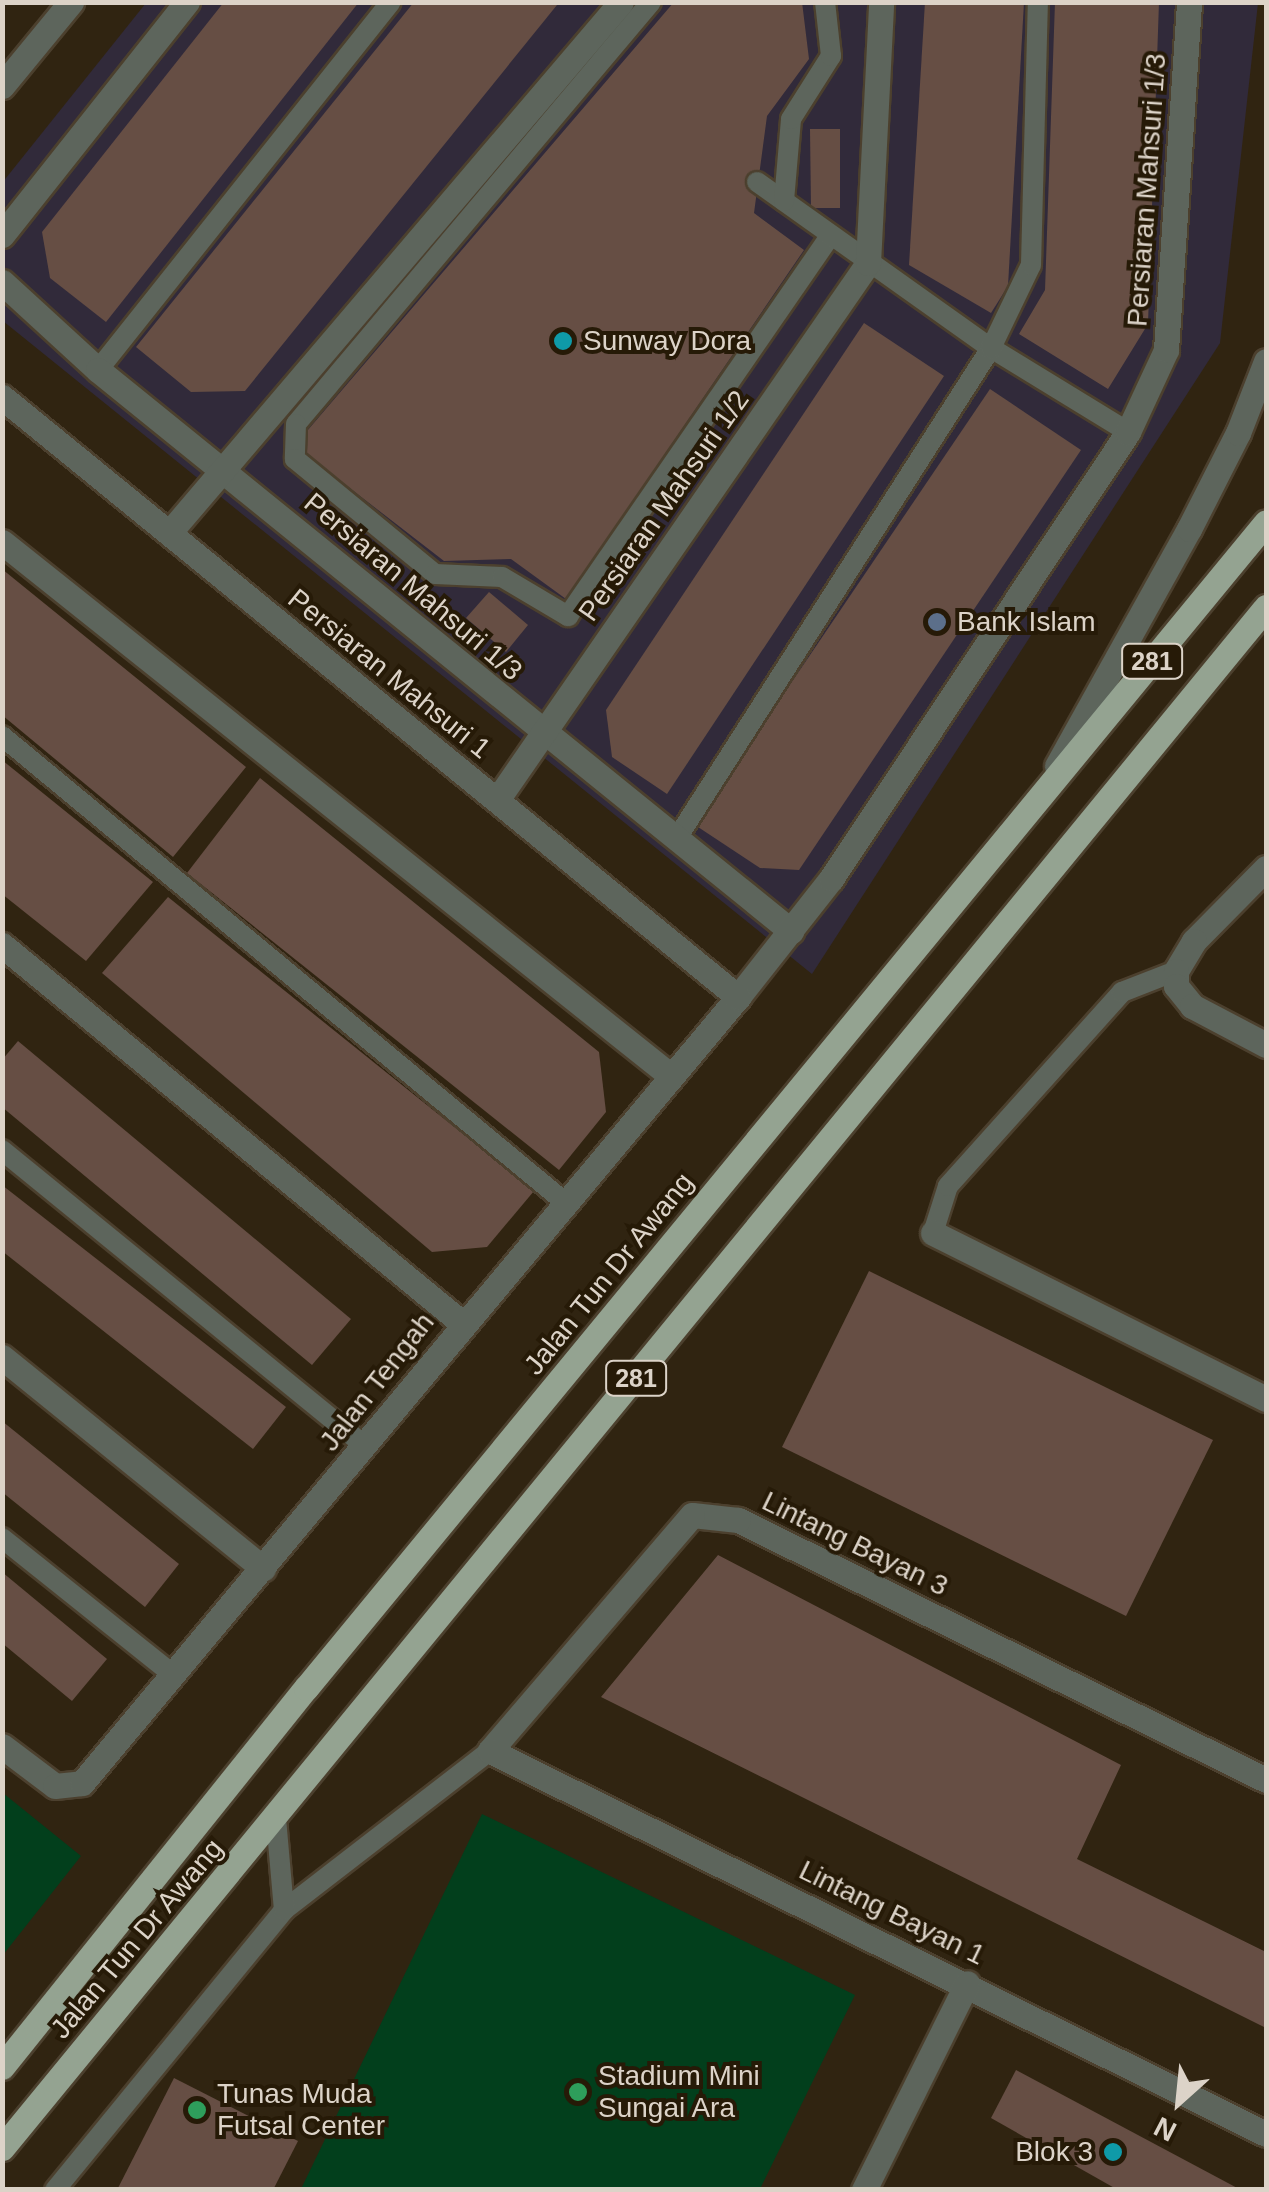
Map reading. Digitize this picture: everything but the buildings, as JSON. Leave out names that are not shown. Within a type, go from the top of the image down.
[{"type":"main road","name":"Jalan Tun Dr Awang","points":[[2,2067],[306,1688],[1266,522]]},
{"type":"main road","name":"Jalan Tun Dr Awang","points":[[2,2148],[1266,606]]},
{"type":"street","points":[[2,86],[72,2]]},
{"type":"street","points":[[2,234],[187,2]]},
{"type":"street","points":[[868,263],[881,2]]},
{"type":"street","name":"Persiaran Mahsuri 1/3","points":[[738,997],[831,880],[1128,432],[1166,350],[1189,2]]},
{"type":"street","points":[[169,533],[222,469],[640,9]]},
{"type":"street","name":"Persiaran Mahsuri 1/2","points":[[496,800],[868,263]]},
{"type":"street","name":"Persiaran Mahsuri 1/3","points":[[2,282],[98,370],[543,734],[792,931]]},
{"type":"street","points":[[1037,801],[1189,530],[1238,433],[1266,361]]},
{"type":"street","name":"Persiaran Mahsuri 1","points":[[2,397],[738,997]]},
{"type":"street","points":[[2,542],[671,1076]]},
{"type":"street","points":[[1266,868],[1194,940],[1176,971],[1176,986],[1192,1006],[1266,1045]]},
{"type":"street","points":[[2,945],[462,1323]]},
{"type":"street","name":"Jalan Tengah","points":[[2,1746],[55,1786],[82,1783],[366,1446],[462,1323],[738,997]]},
{"type":"street","points":[[933,1233],[1266,1399]]},
{"type":"street","points":[[2,1357],[263,1568]]},
{"type":"street","name":"Lintang Bayan 3","points":[[490,1751],[692,1515],[738,1520],[1266,1780]]},
{"type":"street","name":"Lintang Bayan 1","points":[[490,1751],[967,1983],[1266,2134]]},
{"type":"street","points":[[864,2190],[967,1983]]},
{"type":"lane","points":[[98,370],[391,2]]},
{"type":"lane","points":[[784,202],[791,119],[831,56],[825,2]]},
{"type":"lane","points":[[677,838],[990,348],[1031,265],[1038,2]]},
{"type":"lane","points":[[640,9],[296,424],[296,459],[435,574],[502,577],[568,616],[830,236]]},
{"type":"lane","points":[[757,182],[990,348],[1128,432]]},
{"type":"lane","points":[[2,736],[566,1203]]},
{"type":"lane","points":[[933,1233],[948,1186],[1122,992],[1176,971]]},
{"type":"lane","points":[[2,1150],[366,1446]]},
{"type":"lane","points":[[2,1538],[175,1676]]},
{"type":"lane","points":[[55,2190],[284,1910],[490,1751]]},
{"type":"lane","points":[[276,1818],[284,1910]]},
{"type":"shaded area","points":[[146,3],[1258,3],[1220,343],[812,974],[3,321],[2,183]]},
{"type":"green space","points":[[3,1793],[81,1856],[3,1955]]},
{"type":"green space","name":"Stadium Mini Sungai Ara","points":[[482,1814],[855,1995],[760,2189],[301,2189]]},
{"type":"place","name":"Sunway Dora","points":[[563,341]]},
{"type":"place","name":"Bank Islam","points":[[937,622]]},
{"type":"place","name":"Stadium Mini Sungai Ara","points":[[578,2092]]},
{"type":"place","name":"Tunas Muda Futsal Center","points":[[197,2110]]},
{"type":"place","name":"Blok 3","points":[[1113,2152]]}]
